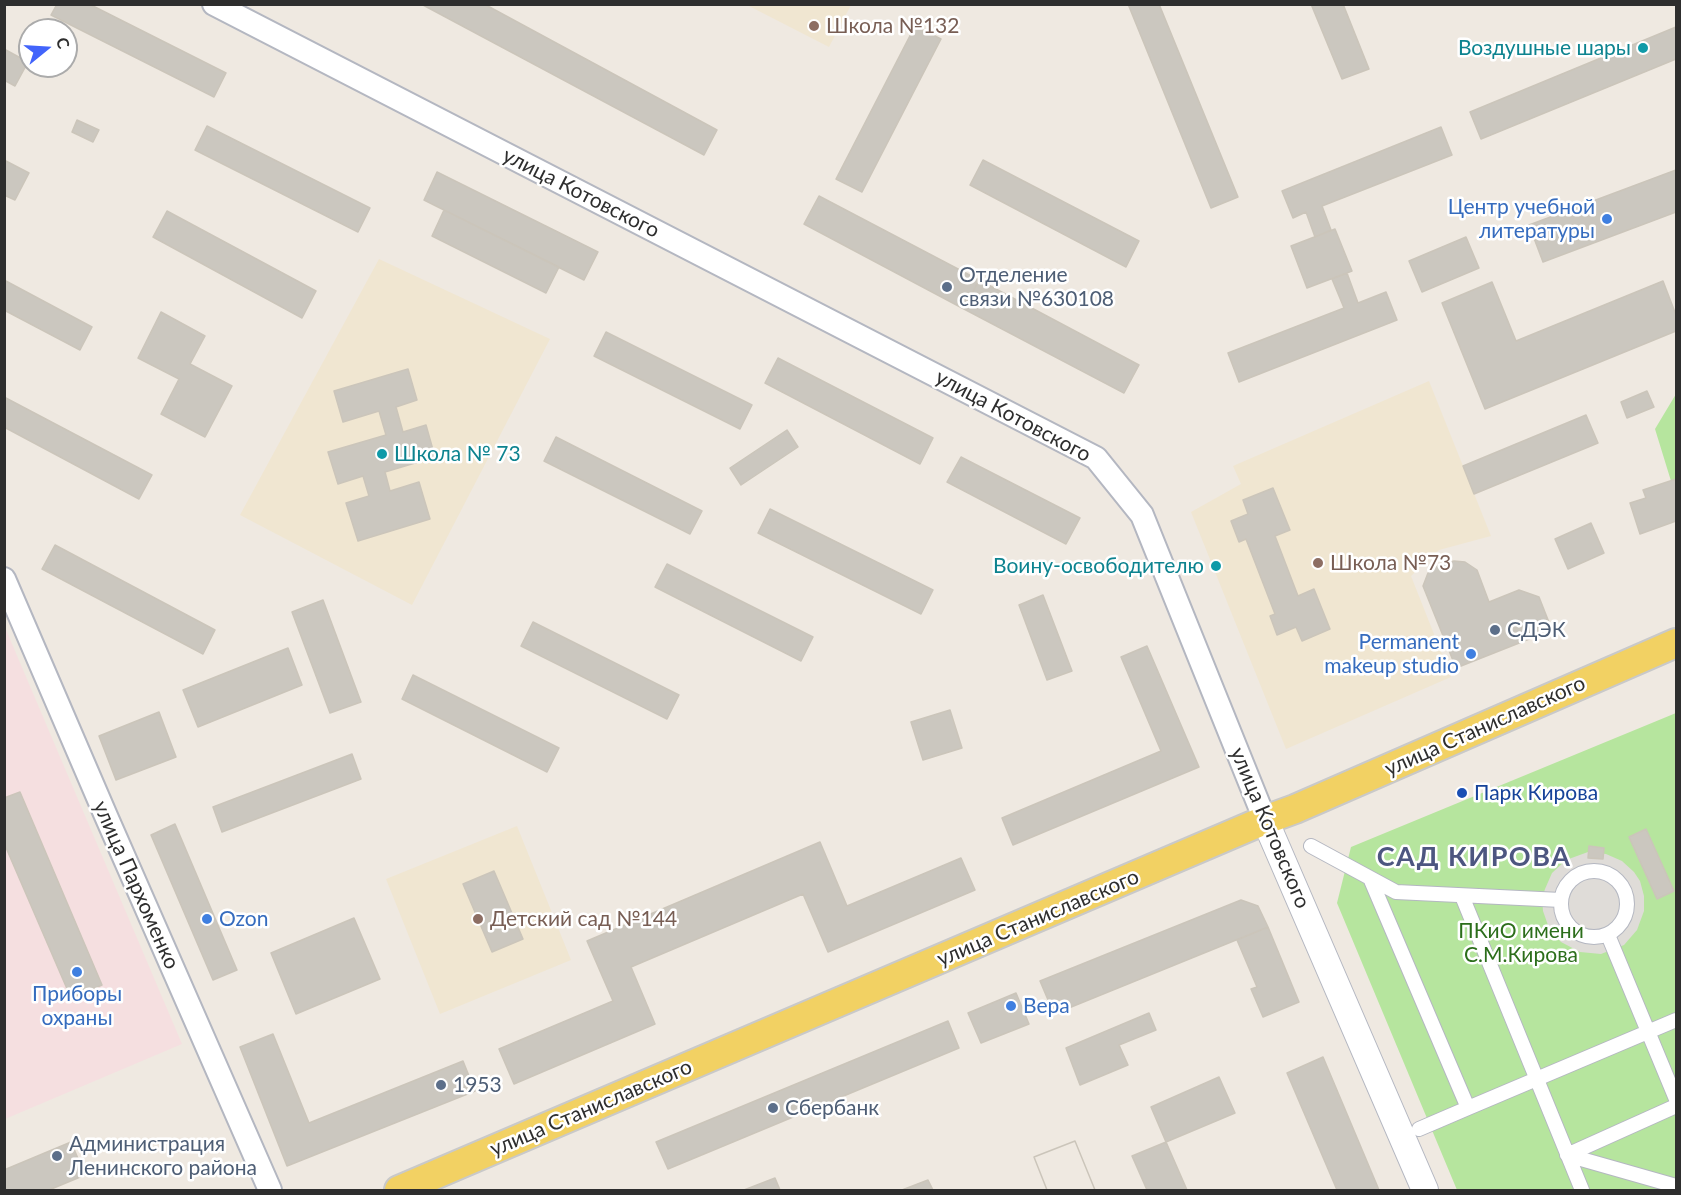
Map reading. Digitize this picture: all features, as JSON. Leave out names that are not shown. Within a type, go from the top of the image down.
[{"type":"main road","name":"улица Станиславского","points":[[399,1191],[1677,644]]},
{"type":"main road","name":"улица Котовского","points":[[1265,820],[1425,1191]]},
{"type":"street","name":"улица Котовского","points":[[214,4],[1096,458],[1143,515],[1265,820]]},
{"type":"street","name":"улица Пархоменко","points":[[4,579],[270,1191]]},
{"type":"street","points":[[1311,846],[1396,892],[1561,900]]},
{"type":"street","points":[[1596,870],[1608,873],[1624,890],[1627,910],[1623,921],[1608,935],[1597,938],[1587,937],[1568,927],[1560,907],[1566,885],[1574,876],[1596,870]]},
{"type":"street","points":[[1370,878],[1468,1108]]},
{"type":"street","points":[[1462,896],[1582,1191]]},
{"type":"street","points":[[1608,935],[1677,1099]]},
{"type":"street","points":[[1419,1129],[1677,1020]]},
{"type":"street","points":[[1567,1155],[1677,1106]]},
{"type":"street","points":[[1567,1155],[1677,1186]]},
{"type":"shaded area","name":"Школа №132","points":[[747,5],[851,5],[829,47]]},
{"type":"shaded area","points":[[379,259],[550,339],[412,605],[240,515]]},
{"type":"shaded area","name":"Школа №73","points":[[1429,381],[1491,536],[1439,550],[1411,576],[1451,677],[1286,749],[1191,512],[1241,484],[1233,466]]},
{"type":"shaded area","points":[[4,625],[182,1044],[5,1119],[4,1119]]},
{"type":"shaded area","name":"Детский сад №144","points":[[517,826],[571,960],[440,1014],[386,879]]},
{"type":"shaded area","points":[[1588,852],[1606,854],[1622,861],[1640,881],[1644,896],[1644,911],[1637,930],[1624,945],[1601,954],[1580,952],[1561,942],[1549,928],[1543,911],[1542,899],[1552,873],[1566,860]]},
{"type":"green space","points":[[1676,394],[1676,479],[1671,481],[1655,429]]},
{"type":"green space","name":"ПКиО имени С.М.Кирова","points":[[1676,713],[1676,1190],[1457,1190],[1337,903],[1351,847]]},
{"type":"building","points":[[57,4],[89,4],[226,73],[214,97],[78,29],[78,18],[57,18],[51,15]]},
{"type":"building","points":[[484,4],[717,130],[704,155],[423,5]]},
{"type":"building","points":[[1128,4],[1159,4],[1238,197],[1211,208]]},
{"type":"building","points":[[1311,4],[1343,4],[1369,69],[1342,79]]},
{"type":"building","points":[[915,26],[941,39],[862,192],[836,179]]},
{"type":"building","points":[[1676,27],[1676,59],[1481,139],[1470,112]]},
{"type":"building","points":[[4,49],[18,57],[19,78],[15,86],[4,80]]},
{"type":"building","points":[[77,120],[99,130],[93,142],[72,132]]},
{"type":"building","points":[[207,126],[370,208],[358,232],[195,150]]},
{"type":"building","points":[[1441,127],[1452,155],[1322,206],[1331,230],[1315,237],[1306,212],[1293,218],[1282,191]]},
{"type":"building","points":[[4,160],[29,173],[15,200],[4,195]]},
{"type":"building","points":[[983,160],[1139,241],[1126,267],[970,185]]},
{"type":"building","points":[[1676,170],[1676,212],[1543,262],[1529,225]]},
{"type":"building","points":[[437,172],[598,252],[584,280],[424,200]]},
{"type":"building","points":[[819,196],[979,280],[964,309],[804,224]]},
{"type":"building","points":[[444,210],[559,267],[546,293],[432,236]]},
{"type":"building","points":[[167,211],[316,291],[302,318],[153,237]]},
{"type":"building","points":[[1335,229],[1352,271],[1307,288],[1291,246]]},
{"type":"building","points":[[1466,237],[1479,268],[1422,292],[1409,261]]},
{"type":"building","points":[[1347,273],[1358,303],[1386,292],[1397,320],[1239,382],[1228,353],[1344,308],[1332,279]]},
{"type":"building","points":[[4,280],[92,327],[80,350],[4,310]]},
{"type":"building","points":[[979,280],[1139,365],[1124,393],[964,309]]},
{"type":"building","points":[[1663,281],[1676,315],[1676,331],[1485,409],[1442,303],[1492,282],[1516,341]]},
{"type":"building","points":[[161,312],[205,336],[190,364],[232,386],[205,437],[161,414],[179,379],[138,358]]},
{"type":"building","points":[[606,332],[752,405],[740,429],[594,356]]},
{"type":"building","points":[[778,358],[933,438],[920,464],[765,383]]},
{"type":"building","name":"Школа № 73","points":[[408,369],[417,400],[396,407],[403,432],[426,425],[435,457],[385,472],[390,491],[419,482],[430,519],[358,541],[346,503],[369,496],[363,476],[338,484],[328,452],[386,435],[379,411],[343,422],[334,391]]},
{"type":"building","points":[[1647,391],[1654,407],[1627,418],[1621,402]]},
{"type":"building","points":[[4,397],[152,475],[139,499],[4,427]]},
{"type":"building","points":[[1586,415],[1598,443],[1474,494],[1463,466]]},
{"type":"building","points":[[787,430],[798,447],[741,485],[730,468]]},
{"type":"building","points":[[556,437],[702,511],[690,534],[544,461]]},
{"type":"building","points":[[961,457],[1080,518],[1066,544],[947,482]]},
{"type":"building","points":[[1676,479],[1676,521],[1640,534],[1630,503],[1646,498],[1643,490]]},
{"type":"building","name":"Школа №73","points":[[1273,488],[1290,530],[1275,536],[1298,596],[1314,589],[1330,629],[1302,641],[1296,627],[1277,635],[1270,616],[1275,614],[1246,539],[1239,542],[1231,521],[1248,514],[1243,500]]},
{"type":"building","points":[[770,509],[933,590],[921,614],[758,533]]},
{"type":"building","points":[[1591,523],[1604,553],[1568,569],[1555,539]]},
{"type":"building","points":[[55,545],[215,630],[203,654],[42,569]]},
{"type":"building","points":[[1454,561],[1465,562],[1477,570],[1489,602],[1519,590],[1539,597],[1552,630],[1456,668],[1423,586],[1428,573],[1437,566]]},
{"type":"building","points":[[667,564],[813,637],[801,661],[655,587]]},
{"type":"building","points":[[1043,595],[1072,671],[1047,680],[1019,605]]},
{"type":"building","points":[[323,600],[361,702],[330,713],[292,612]]},
{"type":"building","points":[[533,622],[679,695],[667,719],[521,646]]},
{"type":"building","points":[[1147,646],[1199,767],[1013,845],[1002,818],[1161,751],[1121,657]]},
{"type":"building","points":[[288,648],[302,685],[198,727],[183,690]]},
{"type":"building","points":[[413,675],[559,748],[547,772],[402,699]]},
{"type":"building","points":[[950,710],[962,748],[923,760],[911,722]]},
{"type":"building","points":[[159,712],[176,757],[116,780],[99,736]]},
{"type":"building","points":[[352,754],[361,779],[222,832],[213,807]]},
{"type":"building","points":[[20,792],[102,985],[71,998],[4,843],[4,798]]},
{"type":"building","points":[[175,824],[237,970],[213,980],[151,835]]},
{"type":"building","points":[[1646,829],[1674,891],[1657,899],[1629,837]]},
{"type":"building","points":[[820,842],[847,906],[961,858],[975,890],[828,952],[803,894],[631,967],[655,1024],[514,1084],[499,1049],[613,1001],[587,941]]},
{"type":"building","points":[[1589,846],[1604,848],[1603,859],[1588,858]]},
{"type":"building","points":[[494,871],[523,939],[492,952],[463,884]]},
{"type":"building","points":[[1241,900],[1258,906],[1268,927],[1054,1014],[1040,981]]},
{"type":"building","points":[[354,918],[380,979],[296,1014],[271,953]]},
{"type":"building","points":[[1268,927],[1299,1002],[1263,1017],[1251,989],[1257,987],[1237,940]]},
{"type":"building","points":[[1016,993],[1029,1024],[981,1043],[968,1013]]},
{"type":"building","points":[[1149,1013],[1156,1030],[1119,1045],[1128,1065],[1080,1085],[1066,1048]]},
{"type":"building","points":[[948,1021],[959,1048],[668,1169],[656,1142]]},
{"type":"building","points":[[273,1034],[309,1123],[463,1061],[475,1091],[287,1166],[240,1047]]},
{"type":"building","points":[[1323,1057],[1379,1190],[1337,1190],[1287,1073]]},
{"type":"building","points":[[1219,1077],[1235,1113],[1166,1142],[1151,1107]]},
{"type":"building","points":[[1075,1141],[1095,1190],[1047,1190],[1034,1157]]},
{"type":"building","points":[[1075,1141],[1095,1190],[1047,1190],[1034,1157]]},
{"type":"building","name":"Администрация Ленинского района","points":[[71,1142],[85,1175],[49,1190],[4,1190],[4,1170]]},
{"type":"building","points":[[1166,1142],[1187,1190],[1147,1190],[1132,1156]]},
{"type":"building","points":[[775,1178],[780,1190],[744,1190]]},
{"type":"building","points":[[928,1180],[933,1190],[902,1190]]},
{"type":"place","name":"Школа №132","points":[[814,26]]},
{"type":"place","name":"Воздушные шары","points":[[1643,48]]},
{"type":"place","name":"Центр учебной литературы","points":[[1607,219]]},
{"type":"place","name":"Отделение связи №630108","points":[[947,287]]},
{"type":"place","name":"Школа № 73","points":[[382,454]]},
{"type":"place","name":"Школа №73","points":[[1318,563]]},
{"type":"place","name":"Воину-освободителю","points":[[1216,566]]},
{"type":"place","name":"СДЭК","points":[[1495,630]]},
{"type":"place","name":"Permanent makeup studio","points":[[1471,654]]},
{"type":"place","name":"Парк Кирова","points":[[1462,793]]},
{"type":"place","name":"Ozon","points":[[207,919]]},
{"type":"place","name":"Детский сад №144","points":[[478,919]]},
{"type":"place","name":"Приборы охраны","points":[[77,972]]},
{"type":"place","name":"Вера","points":[[1011,1006]]},
{"type":"place","name":"1953","points":[[441,1085]]},
{"type":"place","name":"Сбербанк","points":[[773,1108]]},
{"type":"place","name":"Администрация Ленинского района","points":[[57,1156]]},
{"type":"district","name":"САД КИРОВА","points":[[1474,857]]}]
